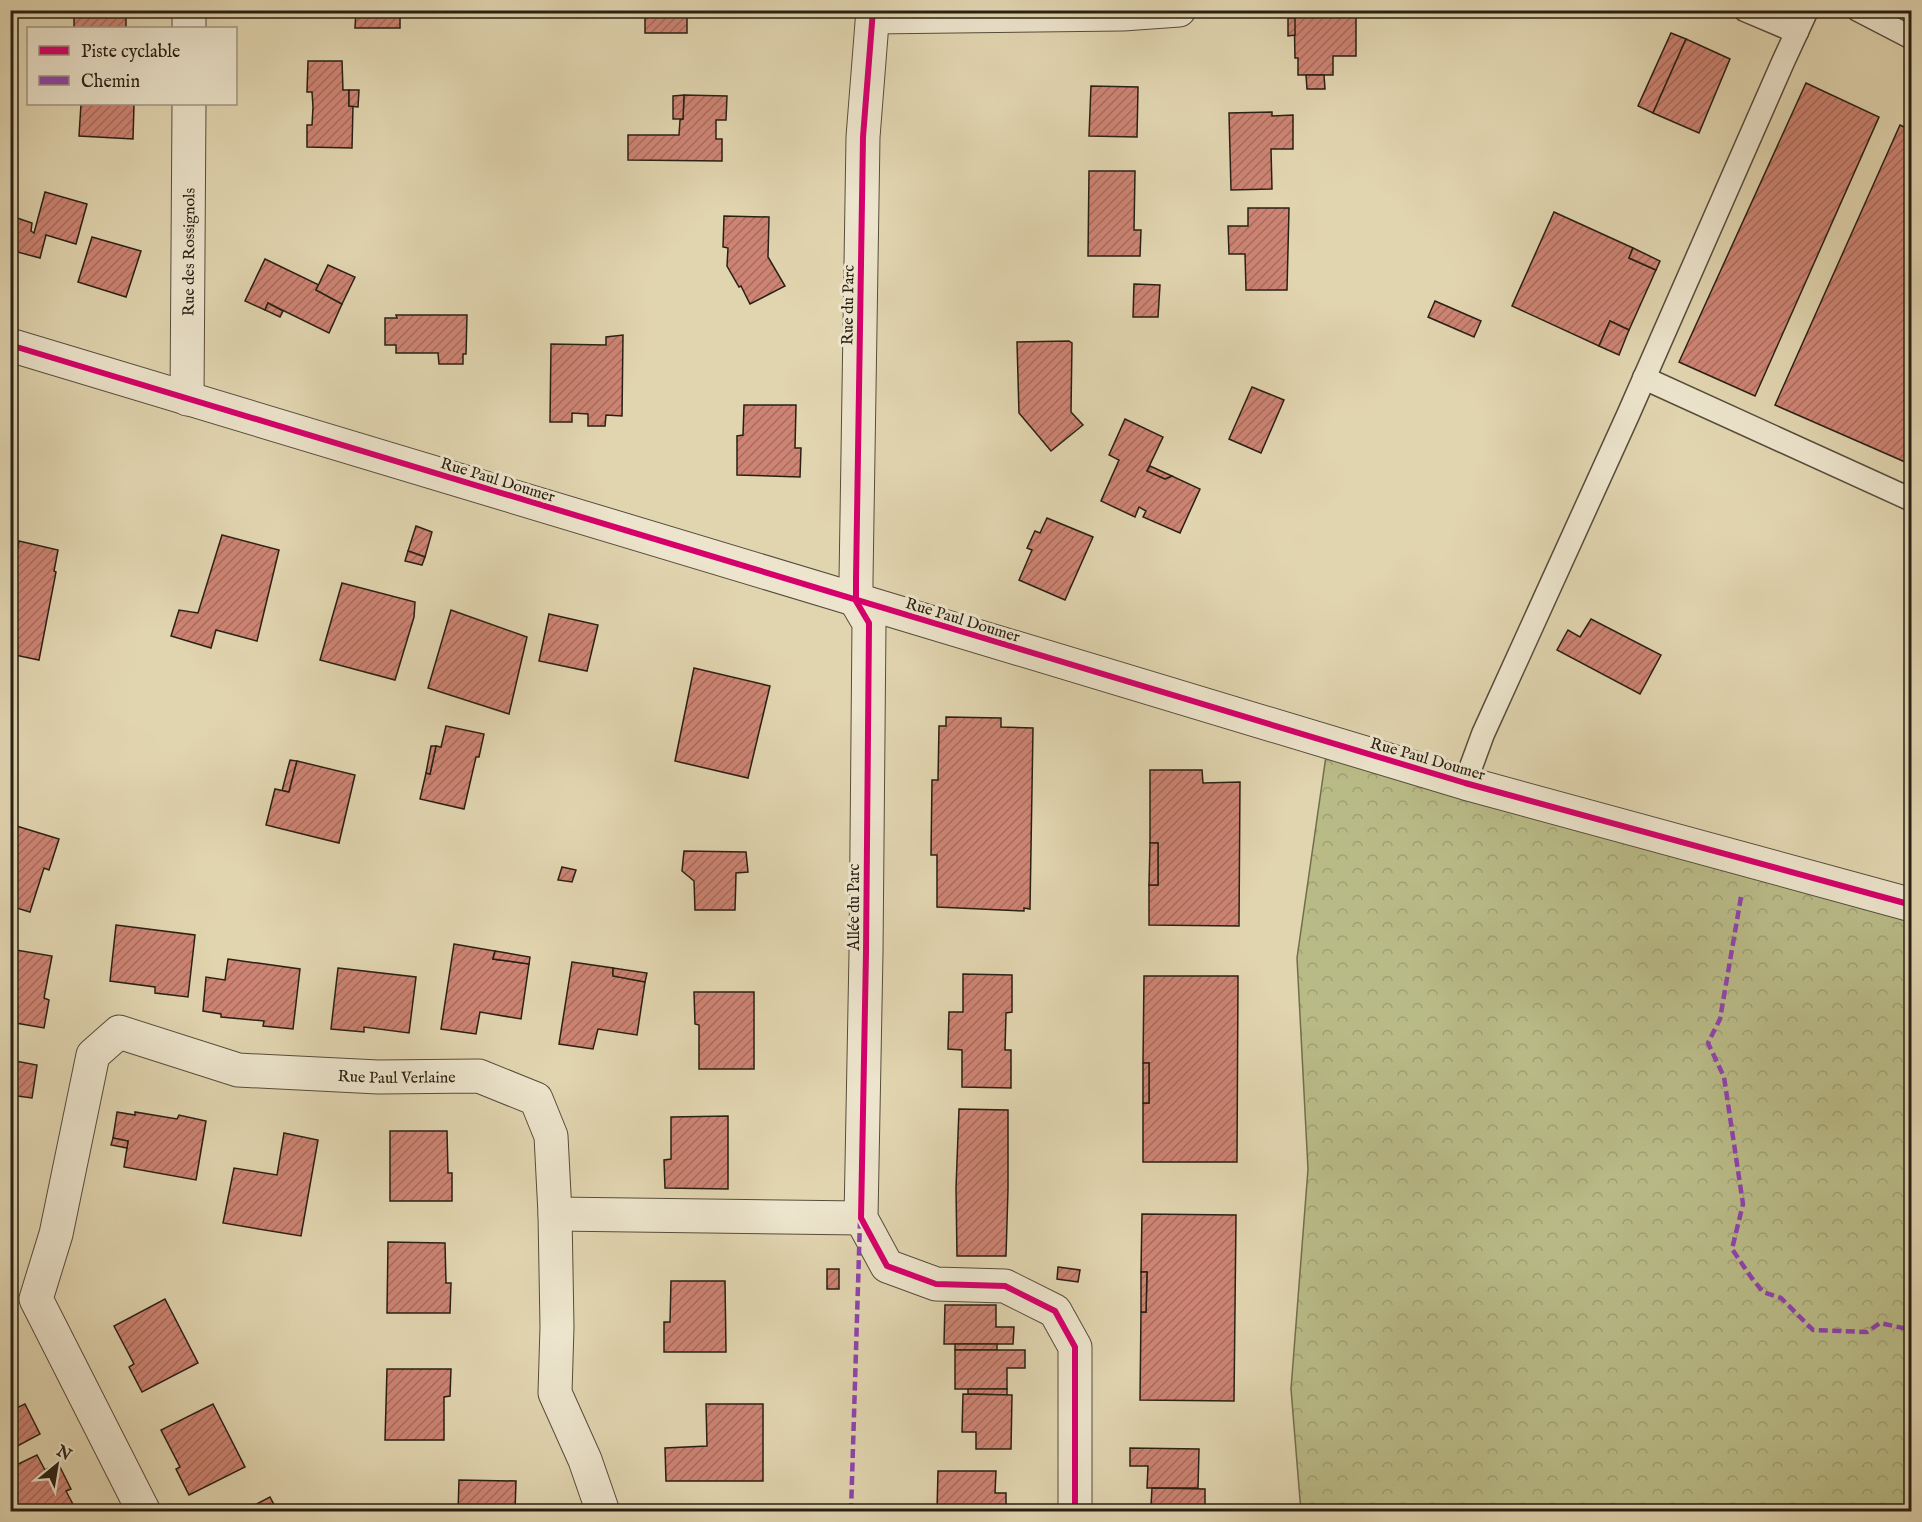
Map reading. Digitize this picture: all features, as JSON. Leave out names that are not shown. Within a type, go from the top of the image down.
[{"type":"street","points":[[189,10],[189,27]]},
{"type":"street","points":[[873,14],[1123,14],[1179,10]]},
{"type":"street","name":"Rue du Parc","points":[[856,601],[864,138],[873,14]]},
{"type":"street","name":"Rue des Rossignols","points":[[187,399],[189,105]]},
{"type":"street","name":"Rue Paul Doumer","points":[[12,352],[187,399],[1465,783],[1911,905]]},
{"type":"street","name":"Allée du Parc","points":[[856,601],[869,623],[861,1218]]},
{"type":"street","name":"Rue Paul Verlaine","points":[[144,1512],[23,1301],[56,1234],[93,1055],[119,1032],[238,1070],[378,1077],[479,1076],[536,1099],[551,1136],[557,1327],[555,1393],[585,1460],[603,1512]]},
{"type":"street","points":[[555,1214],[861,1218],[887,1266],[936,1284],[1005,1286],[1054,1311],[1075,1347],[1075,1512]]},
{"type":"lane","points":[[1744,10],[1797,32]]},
{"type":"lane","points":[[1465,783],[1482,734],[1644,378],[1807,10]]},
{"type":"lane","points":[[1858,10],[1911,38]]},
{"type":"lane","points":[[1644,378],[1911,500]]},
{"type":"green space","points":[[1330,728],[1911,912],[1911,1511],[1301,1512],[1291,1389],[1308,1169],[1297,958]]},
{"type":"building","points":[[74,10],[126,10],[126,27],[74,27]]},
{"type":"building","points":[[356,10],[400,10],[400,28],[355,28]]},
{"type":"building","points":[[626,10],[687,10],[687,33],[645,33],[645,13],[629,14]]},
{"type":"building","points":[[1294,10],[1356,10],[1356,56],[1333,56],[1333,75],[1298,75],[1298,58],[1295,58]]},
{"type":"building","points":[[1288,18],[1295,18],[1295,35],[1288,36]]},
{"type":"building","points":[[1671,33],[1686,39],[1653,113],[1638,106]]},
{"type":"building","points":[[1686,39],[1730,59],[1699,133],[1653,113]]},
{"type":"building","points":[[308,61],[342,61],[343,90],[349,90],[349,106],[353,106],[352,148],[307,147],[307,125],[312,125],[313,107],[312,92],[307,92]]},
{"type":"building","points":[[1306,75],[1324,75],[1325,89],[1307,89]]},
{"type":"building","points":[[1806,83],[1879,117],[1755,396],[1679,362]]},
{"type":"building","points":[[1091,86],[1138,87],[1137,137],[1089,136]]},
{"type":"building","points":[[349,90],[359,90],[358,107],[349,106]]},
{"type":"building","points":[[684,95],[727,96],[726,120],[716,120],[716,139],[722,139],[722,161],[628,160],[628,135],[679,135],[680,120],[683,119]]},
{"type":"building","points":[[684,95],[683,119],[673,119],[673,96]]},
{"type":"building","points":[[81,105],[134,105],[133,139],[79,136]]},
{"type":"building","points":[[1272,112],[1272,116],[1293,115],[1293,149],[1271,149],[1272,189],[1231,190],[1229,113]]},
{"type":"building","points":[[1900,125],[1912,131],[1912,465],[1775,405]]},
{"type":"building","points":[[1089,171],[1135,171],[1134,230],[1141,230],[1140,256],[1088,256]]},
{"type":"building","points":[[45,192],[87,204],[76,244],[46,235],[40,258],[10,250],[10,226],[13,227],[17,218],[32,223],[31,231],[34,233]]},
{"type":"building","points":[[1248,208],[1289,208],[1287,290],[1246,290],[1245,254],[1229,254],[1228,226],[1248,226]]},
{"type":"building","points":[[1554,212],[1633,248],[1629,258],[1656,270],[1629,330],[1610,321],[1599,346],[1512,306]]},
{"type":"building","points":[[724,216],[769,217],[768,257],[785,286],[750,304],[727,266],[728,248],[723,247]]},
{"type":"building","points":[[92,237],[141,251],[126,297],[78,282]]},
{"type":"building","points":[[1633,248],[1660,261],[1656,270],[1629,258]]},
{"type":"building","points":[[265,259],[319,285],[316,290],[342,304],[329,333],[268,303],[265,310],[245,301]]},
{"type":"building","points":[[328,265],[355,277],[342,304],[316,290]]},
{"type":"building","points":[[1134,284],[1160,285],[1158,317],[1133,317]]},
{"type":"building","points":[[1435,301],[1481,321],[1474,337],[1428,317]]},
{"type":"building","points":[[268,303],[283,311],[280,317],[265,310]]},
{"type":"building","points":[[396,315],[467,315],[466,354],[463,354],[463,364],[439,364],[438,353],[396,353],[396,345],[385,345],[385,318],[397,318]]},
{"type":"building","points":[[1610,321],[1629,330],[1619,355],[1599,346]]},
{"type":"building","points":[[623,335],[622,416],[606,415],[605,426],[588,426],[588,414],[572,413],[572,422],[550,422],[551,344],[606,345],[606,337]]},
{"type":"building","points":[[1069,341],[1072,343],[1071,412],[1083,425],[1051,451],[1019,413],[1017,342]]},
{"type":"building","points":[[1252,387],[1284,400],[1261,453],[1229,439]]},
{"type":"building","points":[[744,405],[796,405],[795,448],[801,448],[800,477],[737,475],[737,436],[743,435]]},
{"type":"building","points":[[1125,419],[1163,437],[1147,471],[1165,479],[1172,476],[1200,489],[1180,533],[1143,517],[1146,511],[1139,507],[1135,517],[1101,501],[1119,460],[1109,455]]},
{"type":"building","points":[[1150,466],[1172,476],[1165,479],[1147,471]]},
{"type":"building","points":[[1047,518],[1093,537],[1065,600],[1019,580],[1032,550],[1027,548],[1035,531],[1040,533]]},
{"type":"building","points":[[416,526],[432,532],[425,557],[408,551]]},
{"type":"building","points":[[222,535],[279,550],[257,641],[216,630],[211,648],[171,636],[179,610],[198,613]]},
{"type":"building","points":[[19,541],[58,550],[39,660],[10,654],[10,575],[13,563],[15,564]]},
{"type":"building","points":[[408,551],[425,557],[422,565],[405,561]]},
{"type":"building","points":[[342,583],[415,602],[414,617],[395,680],[320,660]]},
{"type":"building","points":[[451,610],[527,637],[509,714],[428,688]]},
{"type":"building","points":[[549,614],[598,625],[587,671],[539,661]]},
{"type":"building","points":[[1591,619],[1661,655],[1640,694],[1557,650],[1568,630],[1580,637]]},
{"type":"building","points":[[694,668],[770,686],[748,778],[675,761]]},
{"type":"building","points":[[946,717],[1001,718],[1001,727],[1033,728],[1030,909],[1024,908],[1024,911],[937,907],[937,855],[931,855],[932,780],[938,780],[939,726],[946,726]]},
{"type":"building","points":[[446,726],[484,734],[479,757],[476,757],[464,809],[420,799],[426,773],[430,774],[436,746],[441,747]]},
{"type":"building","points":[[431,746],[436,746],[430,774],[426,773]]},
{"type":"building","points":[[290,760],[297,761],[289,792],[282,791]]},
{"type":"building","points":[[297,761],[355,775],[339,843],[266,825],[275,789],[289,792]]},
{"type":"building","points":[[1150,770],[1202,770],[1203,783],[1240,782],[1239,926],[1149,925],[1149,885],[1158,885],[1158,843],[1150,843]]},
{"type":"building","points":[[10,824],[59,839],[49,870],[44,868],[30,912],[10,906]]},
{"type":"building","points":[[1150,843],[1158,843],[1158,885],[1149,885]]},
{"type":"building","points":[[684,851],[746,852],[748,872],[736,873],[735,910],[695,910],[694,881],[682,871]]},
{"type":"building","points":[[562,867],[576,870],[572,882],[558,880]]},
{"type":"building","points":[[116,925],[195,935],[188,997],[155,993],[155,987],[110,981]]},
{"type":"building","points":[[454,944],[495,951],[493,959],[529,964],[521,1019],[480,1012],[476,1034],[441,1029]]},
{"type":"building","points":[[10,949],[52,956],[44,998],[49,1000],[44,1028],[10,1022]]},
{"type":"building","points":[[495,951],[530,957],[529,964],[493,959]]},
{"type":"building","points":[[228,959],[300,969],[293,1029],[263,1026],[264,1021],[221,1017],[221,1014],[203,1011],[206,977],[225,980]]},
{"type":"building","points":[[572,962],[613,968],[613,976],[645,982],[637,1035],[598,1029],[593,1049],[559,1044]]},
{"type":"building","points":[[338,968],[416,977],[409,1033],[364,1027],[364,1032],[331,1029]]},
{"type":"building","points":[[613,968],[647,973],[645,982],[613,976]]},
{"type":"building","points":[[963,974],[1012,975],[1012,1012],[1006,1013],[1005,1050],[1011,1050],[1011,1088],[962,1087],[962,1050],[948,1049],[949,1012],[963,1012]]},
{"type":"building","points":[[1144,976],[1238,976],[1237,1162],[1143,1162],[1143,1103],[1149,1103],[1149,1063],[1143,1063]]},
{"type":"building","points":[[694,992],[754,992],[754,1069],[699,1069],[699,1025],[695,1024]]},
{"type":"building","points":[[10,1060],[37,1065],[32,1098],[10,1095]]},
{"type":"building","points":[[1143,1063],[1149,1063],[1149,1103],[1143,1103]]},
{"type":"building","points":[[959,1109],[1008,1110],[1006,1256],[957,1256],[956,1188]]},
{"type":"building","points":[[117,1112],[135,1115],[135,1112],[177,1119],[179,1115],[206,1121],[196,1180],[124,1167],[128,1141],[113,1138]]},
{"type":"building","points":[[728,1116],[728,1189],[665,1188],[664,1160],[671,1159],[671,1117]]},
{"type":"building","points":[[390,1131],[447,1131],[448,1173],[452,1173],[452,1201],[390,1201]]},
{"type":"building","points":[[284,1133],[318,1140],[301,1236],[223,1223],[234,1168],[277,1175]]},
{"type":"building","points":[[113,1138],[128,1141],[127,1148],[111,1145]]},
{"type":"building","points":[[10,1173],[17,1174],[11,1209],[10,1209]]},
{"type":"building","points":[[1142,1214],[1236,1215],[1234,1401],[1140,1400],[1141,1312],[1146,1312],[1147,1272],[1141,1272]]},
{"type":"building","points":[[388,1242],[445,1243],[446,1283],[451,1283],[450,1313],[387,1313]]},
{"type":"building","points":[[1058,1267],[1080,1270],[1078,1282],[1057,1279]]},
{"type":"building","points":[[827,1269],[839,1269],[839,1289],[827,1289]]},
{"type":"building","points":[[1141,1272],[1147,1272],[1146,1312],[1141,1312]]},
{"type":"building","points":[[671,1281],[725,1281],[726,1352],[664,1352],[664,1322],[670,1322]]},
{"type":"building","points":[[165,1299],[198,1363],[142,1392],[129,1367],[134,1364],[114,1326]]},
{"type":"building","points":[[945,1305],[996,1305],[996,1327],[1014,1327],[1013,1344],[944,1344]]},
{"type":"building","points":[[955,1344],[997,1344],[997,1350],[955,1350]]},
{"type":"building","points":[[955,1350],[1025,1350],[1025,1368],[1007,1368],[1007,1389],[955,1389]]},
{"type":"building","points":[[387,1369],[451,1369],[450,1396],[444,1397],[444,1440],[385,1440]]},
{"type":"building","points":[[968,1389],[1007,1389],[1007,1395],[968,1394]]},
{"type":"building","points":[[963,1394],[1012,1395],[1011,1449],[976,1449],[976,1432],[962,1432]]},
{"type":"building","points":[[25,1404],[40,1434],[10,1450],[10,1411]]},
{"type":"building","points":[[213,1404],[245,1467],[189,1495],[176,1469],[180,1467],[161,1430]]},
{"type":"building","points":[[706,1404],[763,1404],[763,1481],[666,1481],[665,1448],[707,1446]]},
{"type":"building","points":[[1130,1448],[1199,1449],[1198,1488],[1147,1488],[1148,1466],[1130,1466]]},
{"type":"building","points":[[37,1455],[45,1470],[58,1463],[71,1489],[66,1491],[77,1512],[12,1512],[10,1488],[15,1485],[10,1476],[10,1468]]},
{"type":"building","points":[[938,1471],[996,1471],[995,1493],[1006,1493],[1006,1511],[937,1511]]},
{"type":"building","points":[[459,1480],[516,1481],[515,1512],[458,1512]]},
{"type":"building","points":[[1152,1488],[1205,1489],[1205,1512],[1165,1512],[1165,1506],[1151,1506]]},
{"type":"building","points":[[270,1497],[278,1512],[241,1512]]},
{"type":"marked path","points":[[1741,897],[1720,1019],[1708,1043],[1724,1077],[1743,1204],[1732,1249],[1763,1292],[1781,1298],[1813,1330],[1867,1332],[1880,1323],[1912,1330]]},
{"type":"marked path","points":[[851,1512],[860,1221]]},
{"type":"cycle path","points":[[873,10],[863,137],[856,580],[856,601],[869,623],[861,1218],[887,1266],[936,1284],[1005,1286],[1055,1311],[1075,1347],[1075,1512]]},
{"type":"cycle path","points":[[10,345],[1465,783],[1912,905]]}]
